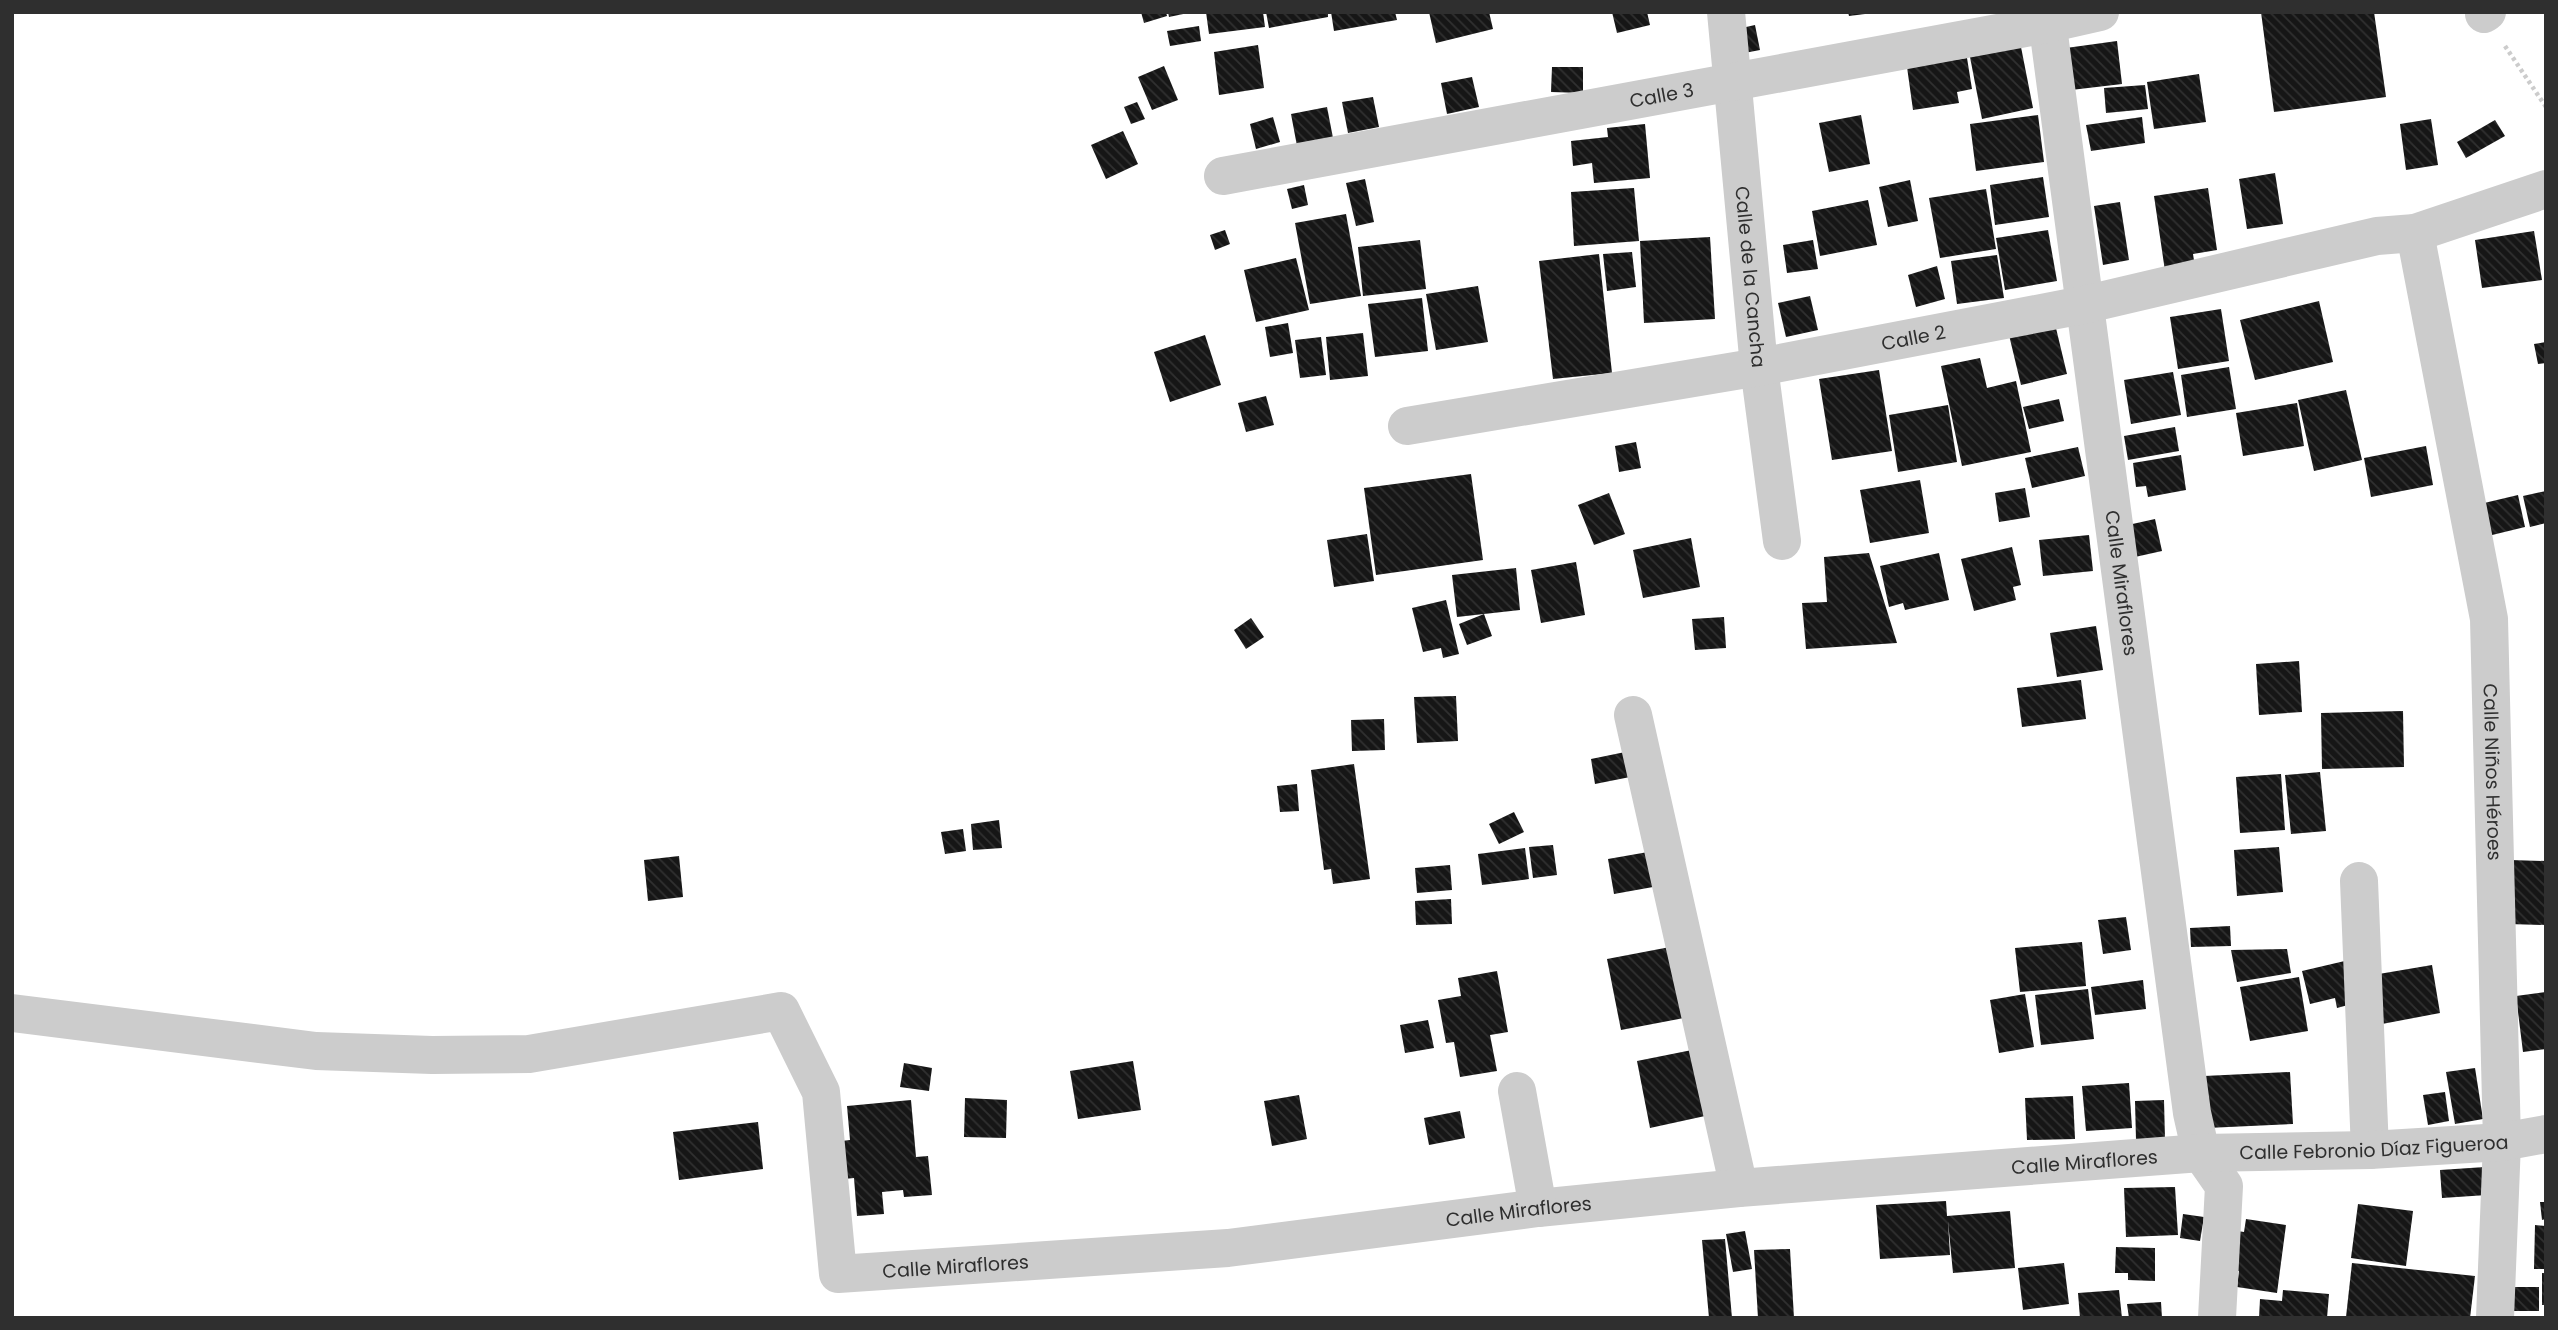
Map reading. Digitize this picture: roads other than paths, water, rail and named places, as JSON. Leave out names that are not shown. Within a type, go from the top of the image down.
[{"type":"street","name":"Calle de la Cancha","points":[[1726,12],[1759,367],[1782,541]]},
{"type":"street","name":"Calle 3","points":[[1223,176],[1733,83],[2046,18],[2100,12]]},
{"type":"street","name":"Calle Miraflores","points":[[2046,18],[2192,1113],[2201,1153],[2224,1186],[2217,1318]]},
{"type":"street","name":"Calle 2","points":[[1407,426],[1759,367],[2083,305],[2377,236],[2415,233],[2546,189]]},
{"type":"street","name":"Calle Niños Héroes","points":[[2415,233],[2489,619],[2502,1142],[2495,1318]]},
{"type":"street","points":[[1633,715],[1739,1188]]},
{"type":"street","points":[[2360,881],[2370,1150]]},
{"type":"street","name":"Calle Miraflores","points":[[12,1013],[316,1051],[432,1055],[529,1054],[781,1011],[821,1092],[838,1274],[1228,1248],[1538,1208],[1739,1188],[2201,1153]]},
{"type":"street","points":[[1517,1091],[1538,1208]]},
{"type":"street","name":"Calle Febronio Díaz Figueroa","points":[[2201,1153],[2370,1150],[2502,1142],[2546,1134]]}]
